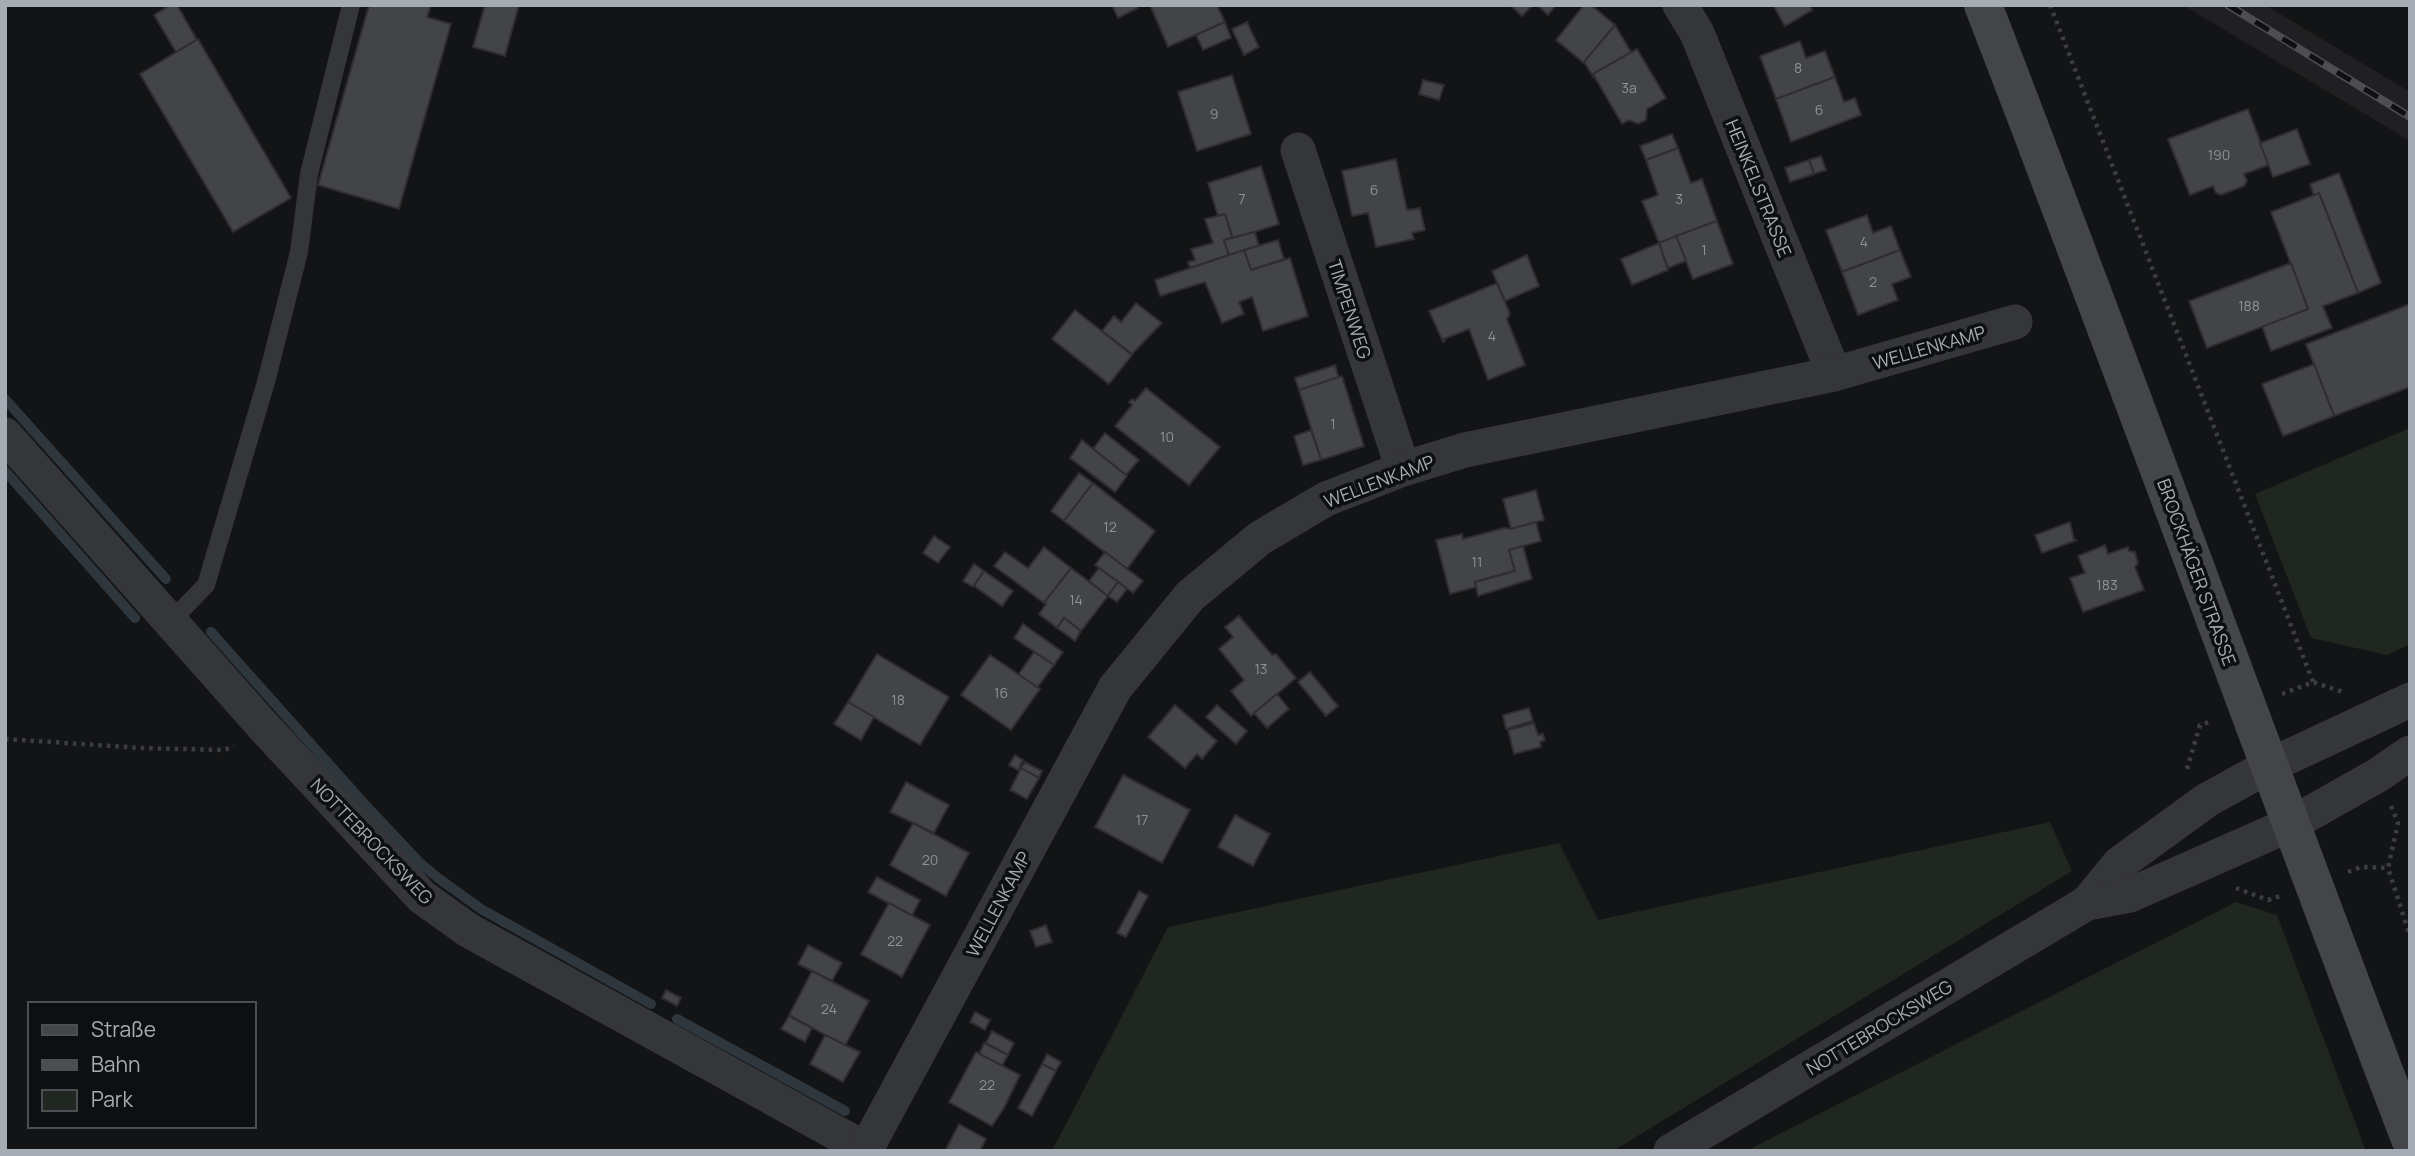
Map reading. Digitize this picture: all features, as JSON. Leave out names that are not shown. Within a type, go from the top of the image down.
[{"type":"main road","name":"BROCKHÄGER STRASSE","points":[[1983,5],[2101,312],[2410,1139]]},
{"type":"street","name":"HEINKELSTRASSE","points":[[1680,5],[1697,33],[1834,374]]},
{"type":"street","name":"TIMPENWEG","points":[[1298,149],[1403,469]]},
{"type":"street","name":"WELLENKAMP","points":[[867,1150],[1115,688],[1190,596],[1260,538],[1326,499],[1403,469],[1465,450],[1834,374],[2015,322]]},
{"type":"street","name":"NOTTEBROCKSWEG","points":[[5,435],[263,726],[422,897],[468,930],[867,1150]]},
{"type":"street","name":"NOTTEBROCKSWEG","points":[[1671,1151],[2087,903],[2119,864],[2207,800],[2269,766],[2410,700]]},
{"type":"street","name":"NOTTEBROCKSWEG","points":[[2087,903],[2130,895],[2291,824],[2378,775],[2410,753]]},
{"type":"lane","points":[[172,621],[206,585],[266,382],[299,252],[309,174],[351,5]]},
{"type":"path","points":[[2050,5],[2314,682],[2344,692],[2348,703]]},
{"type":"path","points":[[5,739],[141,748],[224,750],[245,743],[263,726]]},
{"type":"path","points":[[2389,799],[2398,822],[2388,867],[2410,936]]},
{"type":"path","points":[[2361,867],[2388,867]]},
{"type":"shaded area","points":[[2183,5],[2265,5],[2410,92],[2410,141]]},
{"type":"green space","points":[[2410,428],[2410,644],[2387,655],[2311,638],[2255,494]]},
{"type":"green space","points":[[2050,822],[2072,871],[1613,1151],[1052,1151],[1168,927],[1559,843],[1598,920]]},
{"type":"green space","points":[[2236,902],[2277,915],[2366,1151],[1746,1151]]},
{"type":"building","points":[[170,5],[177,5],[197,40],[176,52],[154,15]]},
{"type":"building","points":[[369,5],[431,5],[427,17],[451,24],[399,209],[318,185]]},
{"type":"building","points":[[485,5],[519,5],[505,56],[473,47]]},
{"type":"building","points":[[1112,5],[1136,5],[1138,8],[1118,18]]},
{"type":"building","points":[[1150,5],[1217,5],[1225,22],[1168,47]]},
{"type":"building","points":[[1510,5],[1533,5],[1522,16]]},
{"type":"building","points":[[1537,5],[1556,5],[1548,15]]},
{"type":"building","points":[[1584,5],[1591,5],[1615,25],[1584,63],[1556,40]]},
{"type":"building","points":[[1773,5],[1810,5],[1812,10],[1785,26]]},
{"type":"building","points":[[1225,22],[1231,38],[1203,50],[1196,35]]},
{"type":"building","points":[[1247,22],[1259,47],[1244,55],[1232,29]]},
{"type":"building","points":[[1615,25],[1631,52],[1593,76],[1584,62]]},
{"type":"building","points":[[198,39],[291,198],[233,232],[140,74]]},
{"type":"building","points":[[1800,41],[1806,58],[1825,51],[1835,77],[1776,99],[1760,56]]},
{"type":"building","points":[[1637,49],[1666,98],[1647,109],[1646,120],[1638,124],[1629,120],[1622,124],[1593,74]]},
{"type":"building","points":[[1232,75],[1251,134],[1197,151],[1178,92]]},
{"type":"building","points":[[1835,77],[1844,102],[1855,98],[1861,115],[1791,142],[1776,99]]},
{"type":"building","points":[[1423,80],[1444,85],[1439,100],[1419,94]]},
{"type":"building","points":[[2248,109],[2269,165],[2244,174],[2247,181],[2244,186],[2221,195],[2216,193],[2213,186],[2190,195],[2168,139]]},
{"type":"building","points":[[2297,129],[2310,164],[2273,177],[2260,143]]},
{"type":"building","points":[[1672,134],[1678,148],[1646,160],[1640,146]]},
{"type":"building","points":[[1678,148],[1691,183],[1702,179],[1717,221],[1659,243],[1642,201],[1658,195],[1646,160]]},
{"type":"building","points":[[1821,156],[1826,170],[1814,174],[1809,160]]},
{"type":"building","points":[[1396,159],[1407,210],[1420,208],[1425,230],[1412,233],[1414,239],[1376,247],[1368,213],[1352,216],[1342,171]]},
{"type":"building","points":[[1809,160],[1814,174],[1790,182],[1785,168]]},
{"type":"building","points":[[1261,166],[1279,224],[1233,239],[1225,214],[1218,216],[1208,183]]},
{"type":"building","points":[[2339,173],[2381,283],[2358,293],[2319,193],[2314,196],[2310,184]]},
{"type":"building","points":[[2319,193],[2358,293],[2323,306],[2332,328],[2271,351],[2262,326],[2308,309],[2271,212]]},
{"type":"building","points":[[1225,214],[1232,237],[1224,240],[1229,255],[1190,268],[1188,262],[1195,260],[1191,249],[1213,243],[1205,219]]},
{"type":"building","points":[[1867,215],[1873,233],[1891,226],[1900,250],[1842,272],[1826,230]]},
{"type":"building","points":[[1717,221],[1733,264],[1693,279],[1676,236]]},
{"type":"building","points":[[1255,232],[1259,246],[1229,255],[1224,240]]},
{"type":"building","points":[[1676,236],[1686,261],[1668,268],[1659,243]]},
{"type":"building","points":[[1278,240],[1284,259],[1251,270],[1244,250]]},
{"type":"building","points":[[1659,243],[1668,270],[1632,285],[1621,259]]},
{"type":"building","points":[[1244,250],[1251,270],[1290,258],[1308,316],[1263,331],[1252,297],[1239,302],[1244,314],[1222,323],[1205,282],[1160,296],[1155,280]]},
{"type":"building","points":[[1900,250],[1911,277],[1892,284],[1898,300],[1858,315],[1842,272]]},
{"type":"building","points":[[1527,255],[1539,286],[1505,301],[1492,271]]},
{"type":"building","points":[[2291,263],[2308,309],[2207,348],[2189,301]]},
{"type":"building","points":[[1497,283],[1510,314],[1507,319],[1525,365],[1488,380],[1469,329],[1444,339],[1443,342],[1429,311]]},
{"type":"building","points":[[1136,303],[1162,323],[1132,354],[1102,331],[1114,316],[1121,322]]},
{"type":"building","points":[[2410,304],[2410,387],[2334,416],[2306,344]]},
{"type":"building","points":[[1075,310],[1132,355],[1109,384],[1052,339]]},
{"type":"building","points":[[2314,364],[2334,416],[2283,436],[2262,384]]},
{"type":"building","points":[[1335,365],[1339,378],[1299,390],[1295,378]]},
{"type":"building","points":[[1342,376],[1364,446],[1321,460],[1299,390]]},
{"type":"building","points":[[1146,388],[1220,447],[1189,485],[1115,426],[1132,405],[1129,402],[1132,399],[1135,401]]},
{"type":"building","points":[[1311,430],[1321,460],[1303,465],[1294,436]]},
{"type":"building","points":[[1105,433],[1139,460],[1126,475],[1093,449]]},
{"type":"building","points":[[1082,440],[1127,476],[1115,492],[1070,458]]},
{"type":"building","points":[[1079,473],[1093,483],[1064,521],[1051,511]]},
{"type":"building","points":[[1093,483],[1155,531],[1127,569],[1064,521]]},
{"type":"building","points":[[1536,490],[1544,520],[1511,529],[1503,499]]},
{"type":"building","points":[[1536,522],[1541,541],[1509,550],[1515,571],[1475,582],[1476,587],[1450,594],[1436,540],[1462,534],[1463,539]]},
{"type":"building","points":[[2070,522],[2074,540],[2077,540],[2042,553],[2035,535]]},
{"type":"building","points":[[934,536],[950,547],[938,563],[923,553]]},
{"type":"building","points":[[2105,545],[2108,554],[2128,547],[2129,551],[2135,552],[2138,563],[2135,567],[2144,590],[2083,612],[2070,578],[2085,573],[2078,556]]},
{"type":"building","points":[[1523,546],[1532,579],[1478,596],[1475,582],[1515,571],[1509,550]]},
{"type":"building","points":[[1044,547],[1071,568],[1044,603],[994,566],[1005,552],[1028,568]]},
{"type":"building","points":[[1105,552],[1143,581],[1133,593],[1095,565]]},
{"type":"building","points":[[974,564],[984,571],[973,587],[963,581]]},
{"type":"building","points":[[1071,568],[1108,596],[1081,631],[1064,618],[1057,628],[1039,614],[1046,604],[1044,603]]},
{"type":"building","points":[[1099,568],[1118,582],[1108,596],[1089,581]]},
{"type":"building","points":[[984,571],[1013,591],[1002,606],[974,586]]},
{"type":"building","points":[[1118,582],[1127,589],[1117,602],[1108,596]]},
{"type":"building","points":[[1239,616],[1272,655],[1276,654],[1296,678],[1251,716],[1231,691],[1244,680],[1219,649],[1233,637],[1225,627]]},
{"type":"building","points":[[1064,618],[1081,631],[1075,641],[1057,628]]},
{"type":"building","points":[[1023,624],[1063,652],[1054,665],[1014,638]]},
{"type":"building","points":[[1034,652],[1054,665],[1037,688],[1018,675]]},
{"type":"building","points":[[877,654],[949,697],[920,745],[848,702]]},
{"type":"building","points":[[990,655],[1040,689],[1011,730],[961,695]]},
{"type":"building","points":[[1310,672],[1338,706],[1326,716],[1298,682]]},
{"type":"building","points":[[1277,694],[1289,709],[1267,728],[1254,713]]},
{"type":"building","points":[[848,702],[874,717],[861,740],[834,724]]},
{"type":"building","points":[[1175,705],[1217,741],[1202,759],[1197,754],[1185,768],[1148,737]]},
{"type":"building","points":[[1217,705],[1247,731],[1236,744],[1206,717]]},
{"type":"building","points":[[1529,708],[1533,721],[1506,729],[1503,715]]},
{"type":"building","points":[[1534,723],[1538,735],[1543,734],[1545,740],[1540,742],[1541,747],[1514,754],[1508,730]]},
{"type":"building","points":[[1015,755],[1023,760],[1018,770],[1009,765]]},
{"type":"building","points":[[1025,762],[1042,771],[1039,778],[1021,768]]},
{"type":"building","points":[[1021,768],[1039,778],[1027,799],[1010,790]]},
{"type":"building","points":[[1123,775],[1190,810],[1162,863],[1095,827]]},
{"type":"building","points":[[906,782],[949,805],[934,833],[890,812]]},
{"type":"building","points":[[1235,815],[1270,834],[1253,866],[1218,847]]},
{"type":"building","points":[[913,823],[969,853],[946,896],[890,865]]},
{"type":"building","points":[[877,877],[920,900],[912,916],[868,892]]},
{"type":"building","points":[[1139,891],[1148,896],[1126,937],[1117,933]]},
{"type":"building","points":[[889,903],[930,925],[902,977],[861,954]]},
{"type":"building","points":[[1046,925],[1052,942],[1036,947],[1030,931]]},
{"type":"building","points":[[808,945],[842,963],[832,981],[798,964]]},
{"type":"building","points":[[812,971],[869,1001],[845,1046],[789,1015]]},
{"type":"building","points":[[666,990],[681,998],[677,1006],[662,998]]},
{"type":"building","points":[[975,1012],[990,1020],[985,1030],[970,1022]]},
{"type":"building","points":[[789,1016],[812,1028],[805,1042],[781,1029]]},
{"type":"building","points":[[992,1031],[1014,1043],[1008,1055],[986,1043]]},
{"type":"building","points":[[825,1035],[860,1052],[843,1082],[810,1064]]},
{"type":"building","points":[[984,1043],[1008,1055],[1002,1066],[979,1054]]},
{"type":"building","points":[[976,1052],[1020,1075],[992,1126],[949,1102]]},
{"type":"building","points":[[1047,1054],[1061,1062],[1056,1071],[1042,1064]]},
{"type":"building","points":[[1042,1064],[1056,1071],[1032,1116],[1018,1108]]},
{"type":"building","points":[[959,1124],[986,1139],[980,1151],[945,1151]]},
{"type":"waterway","points":[[5,399],[166,579]]},
{"type":"waterway","points":[[5,471],[135,618]]},
{"type":"waterway","points":[[211,632],[420,863],[481,909],[651,1004]]},
{"type":"waterway","points":[[677,1019],[845,1111]]},
{"type":"railway","points":[[2228,5],[2410,117]]}]
